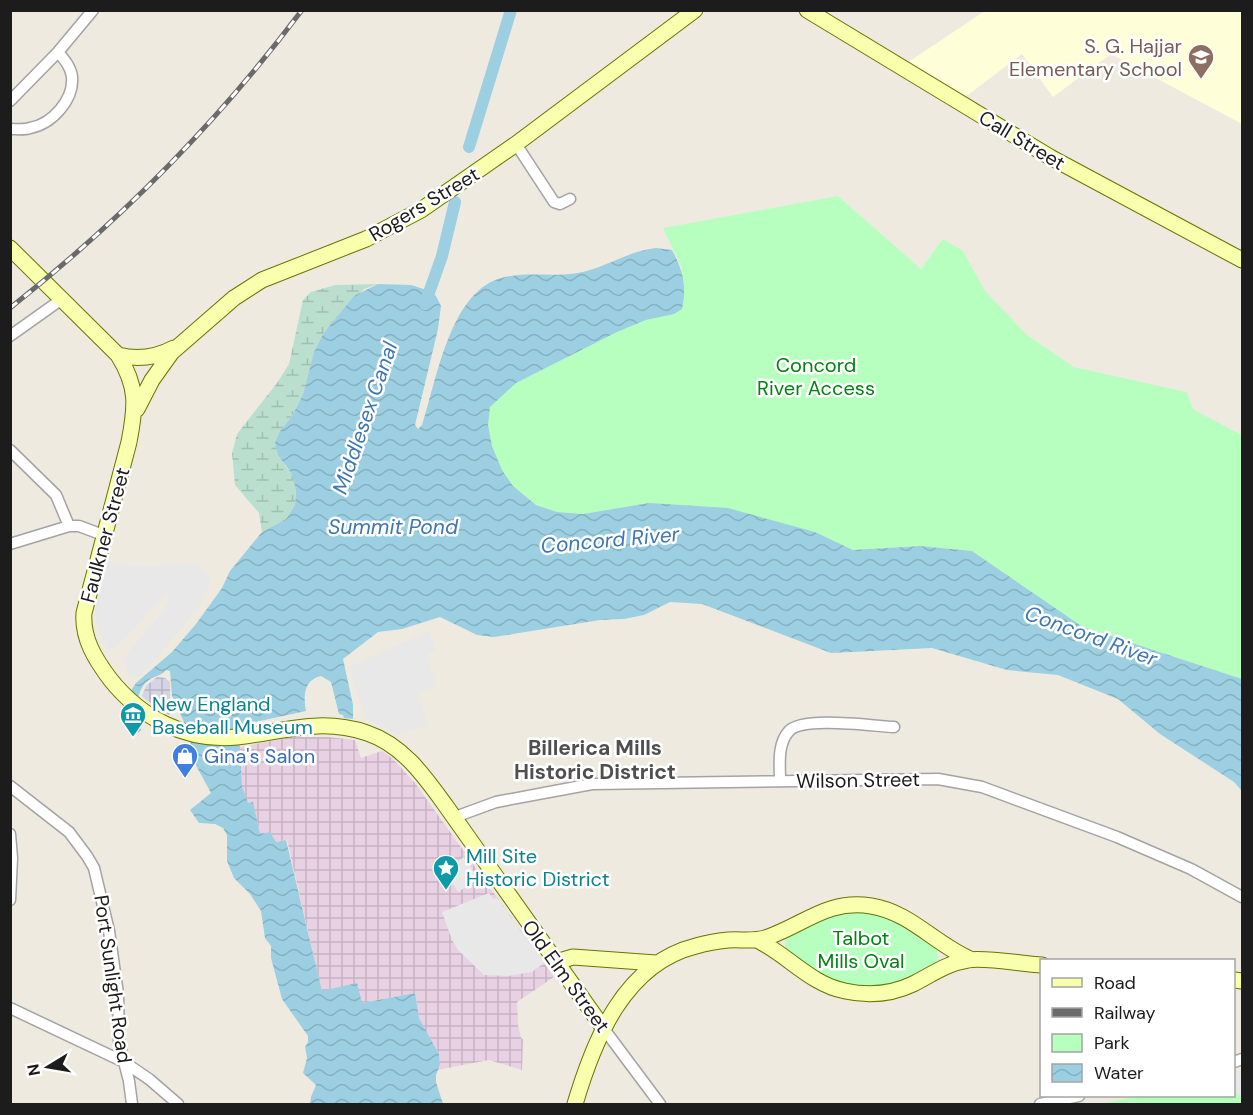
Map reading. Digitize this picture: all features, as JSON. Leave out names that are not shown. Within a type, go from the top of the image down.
[{"type":"main road","name":"Rogers Street","points":[[134,415],[152,380],[179,345],[247,289],[278,273],[381,232],[442,196],[516,144],[695,10]]},
{"type":"main road","name":"Call Street","points":[[807,10],[1058,162],[1242,260]]},
{"type":"main road","points":[[10,248],[118,355],[130,375],[134,390],[134,415]]},
{"type":"main road","points":[[118,355],[143,357],[162,353],[179,345]]},
{"type":"main road","name":"Faulkner Street","points":[[134,415],[126,456],[84,608],[84,632],[88,645],[100,666],[134,703],[163,723],[187,734],[213,738],[240,736]]},
{"type":"main road","name":"Old Elm Street","points":[[240,736],[298,726],[318,725],[345,728],[372,735],[405,756],[455,817],[604,1029]]},
{"type":"main road","points":[[575,1104],[584,1074],[604,1029],[633,984],[656,963],[679,951],[728,940],[757,940],[779,933],[828,909],[869,905],[890,911],[911,921],[950,950],[970,959],[1040,965]]},
{"type":"main road","points":[[757,940],[820,982],[860,993],[900,989],[944,967],[970,959]]},
{"type":"main road","points":[[556,962],[576,957],[656,963]]},
{"type":"street","points":[[10,101],[58,52],[93,10]]},
{"type":"street","points":[[10,129],[31,128],[53,118],[69,96],[72,77],[66,61],[58,52]]},
{"type":"street","points":[[516,144],[554,202],[560,204],[570,199]]},
{"type":"street","points":[[10,336],[62,299]]},
{"type":"street","points":[[10,450],[56,495],[69,526]]},
{"type":"street","points":[[10,544],[69,526],[82,527],[103,535]]},
{"type":"street","points":[[780,781],[780,751],[788,732],[796,726],[804,723],[823,723],[894,727]]},
{"type":"street","name":"Wilson Street","points":[[455,817],[496,802],[583,785],[938,779],[982,787],[1117,837],[1191,869],[1242,897]]},
{"type":"street","name":"Port Sunlight Road","points":[[10,786],[63,826],[87,856],[99,884],[109,931],[118,994],[119,1042],[132,1104]]},
{"type":"street","points":[[10,834],[12,869],[10,900]]},
{"type":"street","points":[[10,1008],[124,1062],[149,1079],[178,1104]]},
{"type":"street","name":"Old Elm Street","points":[[604,1029],[660,1104]]},
{"type":"street","points":[[1040,1104],[1070,1097]]},
{"type":"shaded area","name":"S. G. Hajjar Elementary School","points":[[985,11],[1242,11],[1242,124],[1111,54],[1053,97],[1022,54],[964,98],[907,63]]},
{"type":"shaded area","points":[[107,561],[136,567],[174,564],[200,565],[211,581],[202,601],[185,625],[140,676],[129,675],[123,658],[162,613],[169,597],[165,595],[115,648],[108,649],[97,624],[95,608]]},
{"type":"shaded area","points":[[429,631],[437,650],[426,655],[436,686],[418,693],[428,725],[398,735],[366,719],[349,667]]},
{"type":"shaded area","points":[[157,677],[165,678],[170,682],[172,710],[169,715],[142,696],[146,686]]},
{"type":"shaded area","points":[[292,737],[355,740],[361,758],[382,751],[393,759],[415,783],[554,977],[517,1002],[518,1025],[523,1039],[522,1070],[489,1060],[437,1070],[440,1064],[439,1054],[419,1018],[415,993],[362,1003],[322,992],[287,840],[275,842],[260,834],[253,803],[248,804],[242,786],[240,747]]},
{"type":"shaded area","points":[[464,857],[479,879],[458,892],[449,878],[455,871],[454,864]]},
{"type":"shaded area","points":[[489,893],[493,899],[497,898],[544,963],[532,972],[508,976],[484,975],[458,950],[452,940],[442,912]]},
{"type":"shaded area","points":[[1242,1072],[1242,1097],[1235,1093],[1235,1075]]},
{"type":"green space","name":"Concord River Access","points":[[838,196],[921,269],[943,239],[963,251],[985,291],[1027,335],[1074,367],[1186,392],[1194,410],[1242,435],[1242,679],[1083,627],[972,551],[920,546],[853,550],[815,532],[649,503],[583,514],[557,512],[536,505],[513,486],[502,470],[492,446],[488,425],[490,407],[516,383],[617,332],[646,320],[674,314],[682,268],[663,228]]},
{"type":"green space","points":[[378,284],[364,289],[323,334],[314,352],[303,394],[292,416],[280,431],[285,466],[292,473],[296,491],[295,505],[286,519],[262,532],[259,513],[235,485],[232,453],[237,434],[289,364],[303,300],[311,292],[335,285]]},
{"type":"green space","name":"Talbot Mills Oval","points":[[869,905],[933,942],[937,950],[938,961],[934,967],[913,983],[846,991],[785,952],[785,937],[791,926]]},
{"type":"green space","points":[[1242,1072],[1242,1104],[1099,1104],[1135,1097],[1235,1097],[1235,1075]]},
{"type":"water","points":[[656,248],[672,250],[679,265],[684,286],[682,309],[674,314],[646,320],[617,332],[516,383],[490,407],[488,425],[492,446],[502,470],[513,486],[536,505],[557,512],[583,514],[649,503],[728,508],[815,532],[853,550],[920,546],[972,551],[1083,627],[1242,679],[1242,791],[1234,782],[1160,734],[1118,699],[1058,675],[1007,670],[932,648],[831,653],[702,604],[670,602],[644,615],[624,619],[600,620],[494,637],[477,635],[440,617],[402,629],[378,632],[343,659],[353,705],[353,719],[344,718],[339,714],[331,682],[321,676],[311,681],[306,689],[306,711],[250,723],[245,727],[237,721],[234,724],[239,728],[242,786],[248,803],[253,802],[260,834],[270,832],[276,842],[286,840],[322,991],[357,983],[362,1003],[415,993],[419,1018],[439,1054],[440,1064],[436,1082],[443,1104],[310,1104],[316,1085],[303,1073],[307,1058],[305,1047],[308,1036],[282,999],[271,958],[271,946],[265,938],[261,911],[250,894],[234,878],[227,861],[227,835],[223,828],[215,824],[199,823],[190,810],[211,793],[192,758],[190,735],[172,696],[170,671],[166,670],[144,684],[137,703],[137,718],[141,730],[138,733],[128,725],[130,692],[136,683],[172,652],[196,624],[222,588],[230,571],[262,532],[286,519],[295,505],[296,491],[292,474],[278,455],[275,443],[303,394],[314,352],[323,334],[354,296],[378,284],[411,285],[430,291],[436,296],[441,306],[438,329],[415,425],[418,429],[422,425],[448,338],[471,298],[486,285],[505,277],[578,273],[636,252]]},
{"type":"waterway","name":"Middlesex Canal","points":[[469,147],[511,10]]},
{"type":"waterway","name":"Middlesex Canal","points":[[425,304],[442,256],[455,202]]},
{"type":"railway","points":[[10,308],[51,275],[129,205],[166,168],[236,92],[302,10]]},
{"type":"place","name":"S. G. Hajjar Elementary School","points":[[1201,80]]},
{"type":"place","name":"New England Baseball Museum","points":[[133,738]]},
{"type":"place","name":"Gina's Salon","points":[[185,779]]},
{"type":"place","name":"Mill Site Historic District","points":[[446,891]]},
{"type":"district","name":"Billerica Mills Historic District","points":[[595,760]]},
{"type":"water label","name":"Summit Pond","points":[[393,527]]},
{"type":"water label","name":"Concord River","points":[[610,540]]},
{"type":"water label","name":"Concord River","points":[[1091,636]]}]
